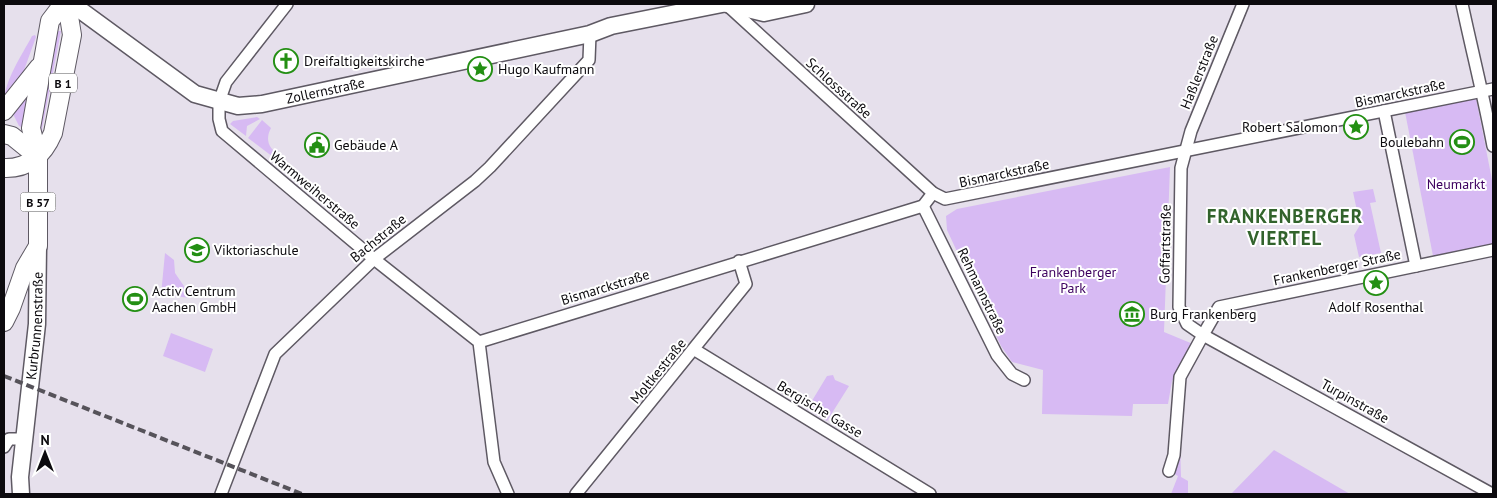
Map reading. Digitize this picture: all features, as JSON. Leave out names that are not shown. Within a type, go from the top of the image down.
[{"type":"main road","name":"Kurbrunnenstraße","points":[[38,246],[38,157],[31,128],[50,21],[63,4]]},
{"type":"main road","name":"B 1","points":[[38,157],[47,146],[55,124],[72,35],[67,4]]},
{"type":"main road","name":"B 1","points":[[4,111],[41,65]]},
{"type":"main road","points":[[4,134],[12,136],[38,157],[26,165],[4,168]]},
{"type":"main road","points":[[4,322],[25,268],[38,246]]},
{"type":"street","name":"Zollernstraße","points":[[72,4],[191,92],[219,102],[238,106],[262,104],[590,34],[611,26],[722,4]]},
{"type":"street","points":[[219,102],[226,82],[287,4]]},
{"type":"street","points":[[727,4],[764,12],[806,4]]},
{"type":"street","name":"Schlossstraße","points":[[727,4],[933,193]]},
{"type":"street","name":"Haßlerstraße","points":[[1184,151],[1243,4]]},
{"type":"street","points":[[1462,4],[1476,72],[1488,90],[1493,146]]},
{"type":"street","name":"Bachstraße","points":[[221,494],[275,354],[374,259],[475,181],[490,166],[589,60],[590,34]]},
{"type":"street","name":"Bismarckstraße","points":[[933,193],[945,199],[953,199],[1488,90]]},
{"type":"street","name":"Warmweiherstraße","points":[[219,102],[219,119],[222,132],[374,259],[479,342]]},
{"type":"street","points":[[1384,112],[1416,266]]},
{"type":"street","name":"Goffartstraße","points":[[1184,151],[1181,168],[1179,307],[1188,324],[1203,335]]},
{"type":"street","points":[[923,206],[933,193]]},
{"type":"street","name":"Bismarckstraße","points":[[479,342],[923,206]]},
{"type":"street","name":"Rehmannstraße","points":[[923,206],[997,355],[1012,374],[1024,380]]},
{"type":"street","name":"Kurbrunnenstraße","points":[[21,494],[20,477],[37,324],[38,246]]},
{"type":"street","name":"Frankenberger Straße","points":[[1203,335],[1219,307],[1493,250]]},
{"type":"street","name":"Moltkestraße","points":[[576,494],[695,350],[746,284],[739,261]]},
{"type":"street","points":[[1169,471],[1174,455],[1180,377],[1203,335]]},
{"type":"street","name":"Turpinstraße","points":[[1203,335],[1492,494]]},
{"type":"street","points":[[479,342],[494,462],[508,494]]},
{"type":"street","name":"Bergische Gasse","points":[[695,350],[930,494]]},
{"type":"street","points":[[4,447],[9,439],[24,439]]},
{"type":"green space","points":[[56,31],[61,31],[40,139],[37,128]]},
{"type":"green space","points":[[35,35],[36,37],[23,73],[4,103],[10,77],[32,36]]},
{"type":"green space","points":[[30,88],[24,128],[19,126],[12,112]]},
{"type":"green space","name":"Neumarkt","points":[[1476,98],[1493,185],[1493,244],[1433,256],[1405,112]]},
{"type":"green space","points":[[257,117],[260,119],[247,126],[246,136],[230,124],[233,121]]},
{"type":"green space","points":[[262,120],[271,128],[268,140],[273,150],[281,155],[277,160],[248,138]]},
{"type":"green space","name":"Frankenberger Park","points":[[1170,167],[1164,332],[1193,344],[1172,381],[1168,404],[1133,404],[1132,416],[1042,414],[1043,370],[1012,362],[1001,346],[947,230],[946,216],[957,209]]},
{"type":"green space","points":[[1373,189],[1376,202],[1370,203],[1381,253],[1359,257],[1354,235],[1360,225],[1353,192]]},
{"type":"green space","points":[[165,253],[174,260],[175,273],[192,298],[161,295]]},
{"type":"green space","points":[[171,333],[213,349],[205,372],[163,356]]},
{"type":"green space","points":[[833,375],[835,380],[849,386],[827,421],[807,409],[827,376]]},
{"type":"green space","points":[[1180,441],[1181,477],[1188,481],[1188,494],[1171,494],[1178,476],[1174,474],[1179,458]]},
{"type":"green space","points":[[1274,450],[1350,494],[1231,494]]},
{"type":"railway","points":[[4,376],[302,494]]},
{"type":"place","name":"Dreifaltigkeitskirche","points":[[286,61]]},
{"type":"place","name":"Hugo Kaufmann","points":[[480,69]]},
{"type":"place","name":"Robert Salomon","points":[[1356,127]]},
{"type":"place","name":"Boulebahn","points":[[1462,142]]},
{"type":"place","name":"Gebäude A","points":[[317,145]]},
{"type":"place","name":"Viktoriaschule","points":[[197,250]]},
{"type":"place","name":"Adolf Rosenthal","points":[[1376,283]]},
{"type":"place","name":"Activ Centrum Aachen GmbH","points":[[135,299]]},
{"type":"place","name":"Burg Frankenberg","points":[[1132,314]]},
{"type":"district","name":"FRANKENBERGER VIERTEL","points":[[1285,227]]}]
